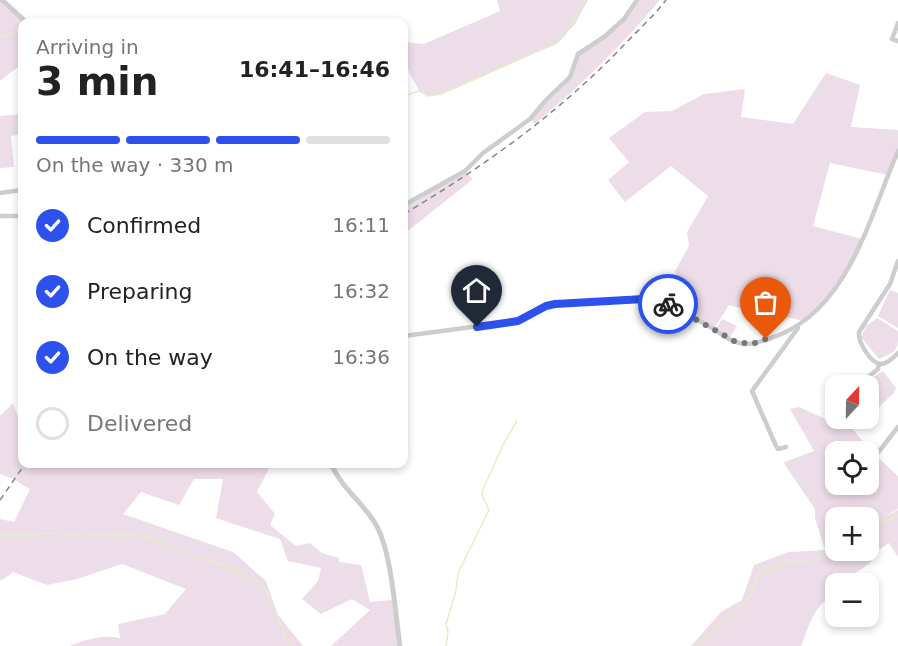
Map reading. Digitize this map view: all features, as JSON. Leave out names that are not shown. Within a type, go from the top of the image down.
[{"type":"street","points":[[2,0],[22,18]]},
{"type":"street","points":[[408,203],[465,171],[483,153],[530,119],[570,77],[578,54],[604,37],[624,19],[637,0]]},
{"type":"street","points":[[898,23],[892,39],[898,41]]},
{"type":"street","points":[[786,447],[778,449],[776,446],[752,391],[800,326],[830,297],[840,283],[862,239],[898,151]]},
{"type":"street","points":[[0,193],[18,191]]},
{"type":"street","points":[[0,216],[18,216]]},
{"type":"street","points":[[898,261],[890,284],[859,332],[860,342],[873,360],[879,364],[885,363],[898,353]]},
{"type":"street","points":[[408,335],[518,321],[546,306],[555,304],[644,299],[655,300],[676,308],[729,339],[744,344],[752,344],[780,335],[800,326]]},
{"type":"street","points":[[871,375],[878,369],[879,364]]},
{"type":"street","points":[[879,451],[898,427]]},
{"type":"street","points":[[333,468],[342,483],[376,524],[387,554],[400,646]]},
{"type":"shaded area","points":[[0,0],[21,18],[18,18],[18,67],[0,81]]},
{"type":"shaded area","points":[[497,0],[588,0],[575,24],[557,43],[441,94],[428,96],[419,91],[408,70],[408,42],[424,44],[500,11]]},
{"type":"shaded area","points":[[637,0],[660,0],[600,65],[535,124],[530,119],[566,81],[578,54],[604,37],[624,19]]},
{"type":"shaded area","points":[[826,73],[860,85],[851,127],[898,130],[898,151],[888,175],[830,163],[813,226],[862,239],[840,283],[804,321],[729,305],[714,329],[676,308],[677,277],[675,271],[689,246],[687,232],[708,196],[671,166],[625,202],[608,180],[629,162],[609,138],[645,112],[672,111],[704,94],[745,89],[741,117],[793,124]]},
{"type":"shaded area","points":[[18,114],[18,135],[11,136],[14,167],[0,168],[0,116]]},
{"type":"shaded area","points":[[465,171],[473,179],[408,231],[408,203]]},
{"type":"shaded area","points":[[890,290],[898,293],[898,328],[878,316]]},
{"type":"shaded area","points":[[877,318],[898,331],[897,347],[890,354],[879,359],[861,337],[866,326]]},
{"type":"shaded area","points":[[722,319],[737,326],[729,339],[715,330]]},
{"type":"shaded area","points":[[883,371],[896,388],[894,393],[879,407],[879,375],[876,375]]},
{"type":"shaded area","points":[[13,403],[18,417],[18,468],[269,468],[257,492],[275,514],[270,525],[296,546],[310,543],[322,553],[339,558],[339,562],[361,565],[370,602],[393,600],[400,646],[331,646],[370,610],[352,599],[321,614],[302,599],[318,581],[321,568],[288,561],[280,539],[216,518],[223,479],[194,479],[179,505],[141,492],[123,514],[233,552],[266,581],[278,615],[303,646],[69,646],[100,637],[120,638],[118,624],[165,614],[186,589],[122,564],[77,579],[47,585],[13,572],[0,580],[0,519],[14,522],[30,489],[0,474],[0,416]]},
{"type":"shaded area","points":[[799,407],[825,419],[825,429],[853,429],[863,441],[825,441],[825,495],[879,495],[879,459],[898,476],[898,509],[881,518],[898,510],[898,557],[889,543],[879,550],[879,507],[825,507],[825,550],[815,518],[815,509],[784,462],[814,451],[790,409]]},
{"type":"shaded area","points":[[825,550],[825,561],[871,561],[855,573],[825,573],[825,602],[814,614],[801,646],[691,646],[721,612],[742,600],[754,565],[789,552]]},
{"type":"waterway","points":[[408,95],[419,91],[428,96],[441,94],[557,43],[565,35],[585,0]]},
{"type":"waterway","points":[[0,37],[18,32]]},
{"type":"waterway","points":[[446,646],[448,632],[446,624],[456,591],[458,573],[489,510],[482,495],[483,489],[517,421]]},
{"type":"waterway","points":[[879,526],[898,515]]},
{"type":"waterway","points":[[0,534],[52,533],[85,536],[124,534],[149,537],[178,551],[225,566],[256,581],[266,590],[289,646]]},
{"type":"waterway","points":[[698,646],[750,597],[759,574],[784,562],[799,562],[825,555]]},
{"type":"railway","points":[[408,211],[493,157],[548,115],[600,69],[666,0]]},
{"type":"railway","points":[[0,500],[22,468]]},
{"type":"way so far","points":[[668,304],[736,342],[752,344],[766,339]]},
{"type":"route","points":[[477,327],[518,321],[546,306],[555,304],[644,299],[668,304]]}]
